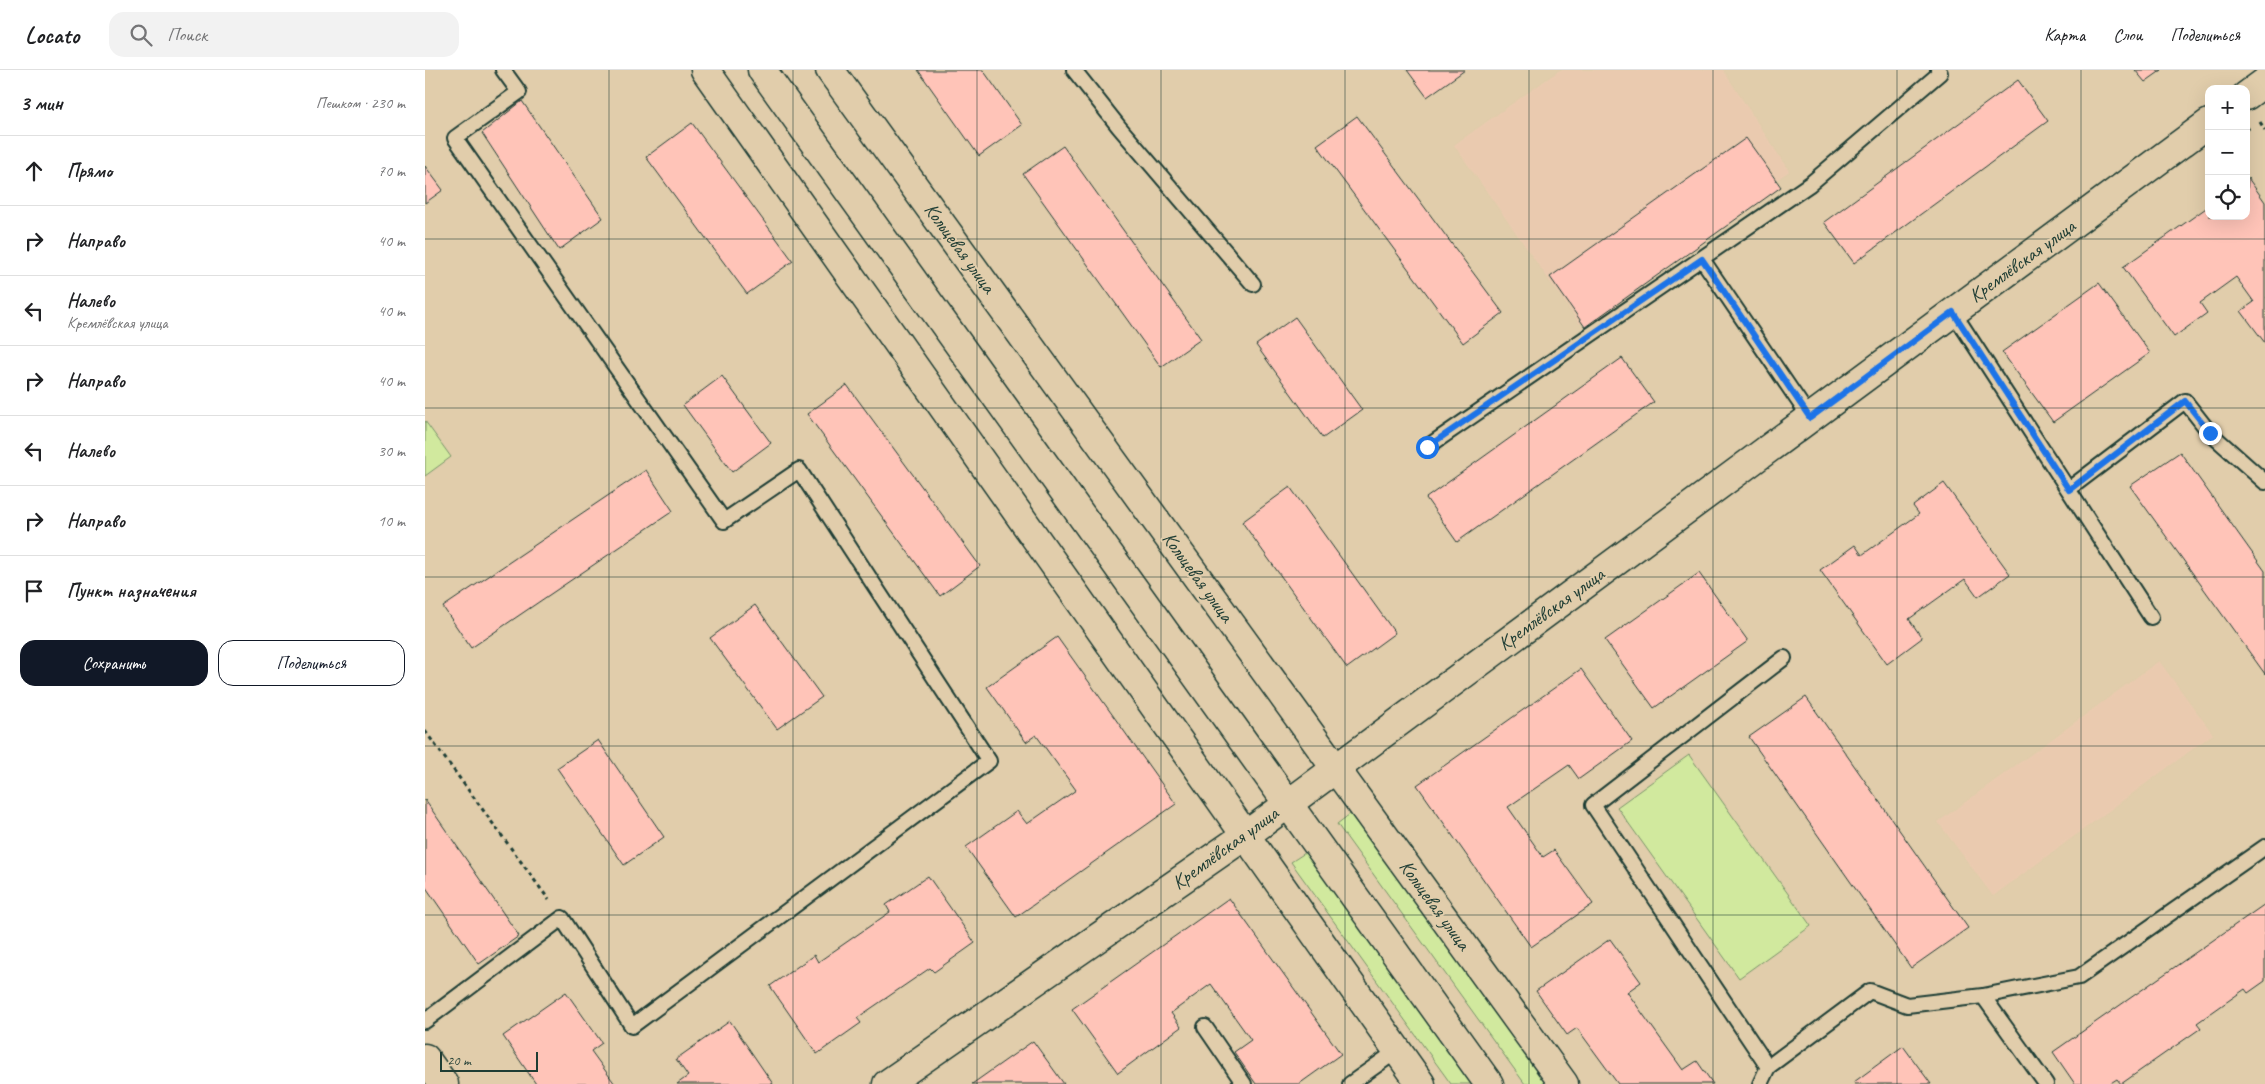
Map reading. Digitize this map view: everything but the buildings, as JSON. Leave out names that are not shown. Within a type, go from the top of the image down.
[{"type":"street","points":[[705,70],[1421,1084]]},
{"type":"street","points":[[762,70],[1489,1084]]},
{"type":"street","name":"Кольцевая улица","points":[[830,70],[1564,1084]]},
{"type":"street","points":[[2250,93],[2265,82]]},
{"type":"street","name":"Кремлёвская улица","points":[[887,1084],[1246,835],[2205,126]]},
{"type":"street","points":[[425,1058],[444,1084]]},
{"type":"lane","points":[[425,1021],[562,918],[633,1026],[989,761],[799,470],[724,521],[455,138],[519,92],[503,70]]},
{"type":"lane","points":[[1074,70],[1119,127],[1253,284]]},
{"type":"lane","points":[[1427,447],[1810,184],[1940,73],[1938,70]]},
{"type":"lane","points":[[1702,259],[1810,418]]},
{"type":"lane","points":[[1953,312],[2151,617]]},
{"type":"lane","points":[[2069,490],[2185,401],[2210,433],[2265,482]]},
{"type":"lane","points":[[1768,1067],[1593,805],[1784,658]]},
{"type":"lane","points":[[1760,1084],[1768,1067],[1870,991],[1907,1005],[1983,996],[2079,977],[2265,847]]},
{"type":"lane","points":[[1983,996],[2046,1084]]},
{"type":"lane","points":[[1205,1027],[1244,1084]]},
{"type":"lane","points":[[1351,1084],[1398,1050]]},
{"type":"path","points":[[425,731],[562,918]]},
{"type":"shaded area","points":[[1560,70],[1723,70],[1789,171],[1580,324],[1454,145]]},
{"type":"shaded area","points":[[2159,661],[2213,734],[1993,896],[1938,822]]},
{"type":"green space","points":[[425,421],[451,457],[425,476]]},
{"type":"green space","points":[[1689,755],[1811,926],[1739,978],[1617,807]]},
{"type":"green space","points":[[1354,811],[1551,1084],[1525,1084],[1337,824]]},
{"type":"green space","points":[[1308,851],[1476,1084],[1451,1084],[1291,862]]},
{"type":"route","points":[[1427,447],[1702,259],[1810,418],[1953,312],[2069,490],[2185,401],[2210,433]]}]
